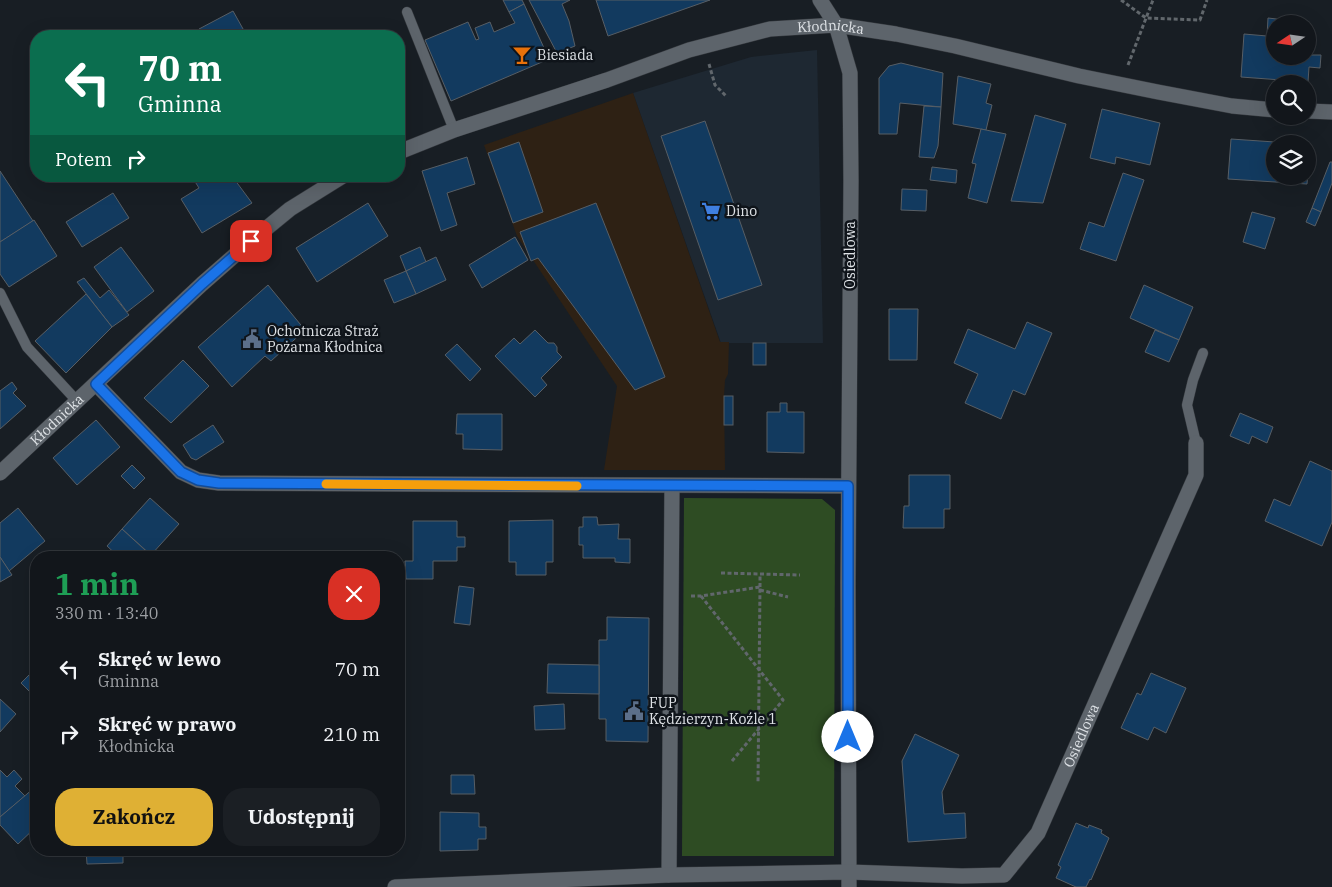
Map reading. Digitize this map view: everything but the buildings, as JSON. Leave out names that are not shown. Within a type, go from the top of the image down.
[{"type":"street","name":"Osiedlowa","points":[[820,0],[836,25],[850,73],[849,879],[1004,875],[1033,840],[1038,833],[1196,475],[1196,443]]},
{"type":"street","name":"Kłodnicka","points":[[405,150],[454,130],[607,80],[689,50],[770,29],[836,25],[921,39],[1079,76],[1158,92],[1232,106],[1266,109]]},
{"type":"street","points":[[1316,111],[1332,112]]},
{"type":"street","name":"Kłodnicka","points":[[0,473],[202,284],[251,241],[290,209],[334,182]]},
{"type":"street","points":[[96,384],[181,472],[198,480],[219,483],[848,486]]},
{"type":"street","points":[[669,875],[672,486]]},
{"type":"street","points":[[395,887],[669,875],[849,879]]},
{"type":"lane","points":[[407,12],[454,130]]},
{"type":"lane","points":[[0,293],[27,346],[77,401]]},
{"type":"lane","points":[[1196,443],[1187,405],[1203,352]]},
{"type":"path","points":[[1121,0],[1146,18],[1200,20],[1207,0]]},
{"type":"path","points":[[1128,67],[1153,0]]},
{"type":"path","points":[[689,50],[694,68],[709,63],[715,85],[727,97]]},
{"type":"path","points":[[721,573],[800,575]]},
{"type":"path","points":[[758,782],[760,574]]},
{"type":"path","points":[[671,596],[701,596],[760,589],[788,597]]},
{"type":"path","points":[[701,596],[785,700],[732,761]]},
{"type":"shaded area","points":[[817,50],[823,343],[721,343],[633,93],[751,57]]},
{"type":"shaded area","points":[[633,93],[720,342],[729,342],[728,374],[725,380],[724,396],[725,470],[604,470],[617,386],[517,236],[484,145]]},
{"type":"green space","points":[[684,498],[822,499],[835,510],[834,856],[682,856]]},
{"type":"slow traffic","points":[[326,484],[577,486]]},
{"type":"place","name":"Biesiada","points":[[522,55]]},
{"type":"place","name":"Dino","points":[[711,211]]},
{"type":"place","name":"Ochotnicza Straż Pożarna Kłodnica","points":[[252,339]]},
{"type":"place","name":"FUP Kędzierzyn-Koźle 1","points":[[634,711]]},
{"type":"route","points":[[251,241],[202,284],[96,384],[181,472],[198,480],[219,483],[848,486],[848,737]]}]
